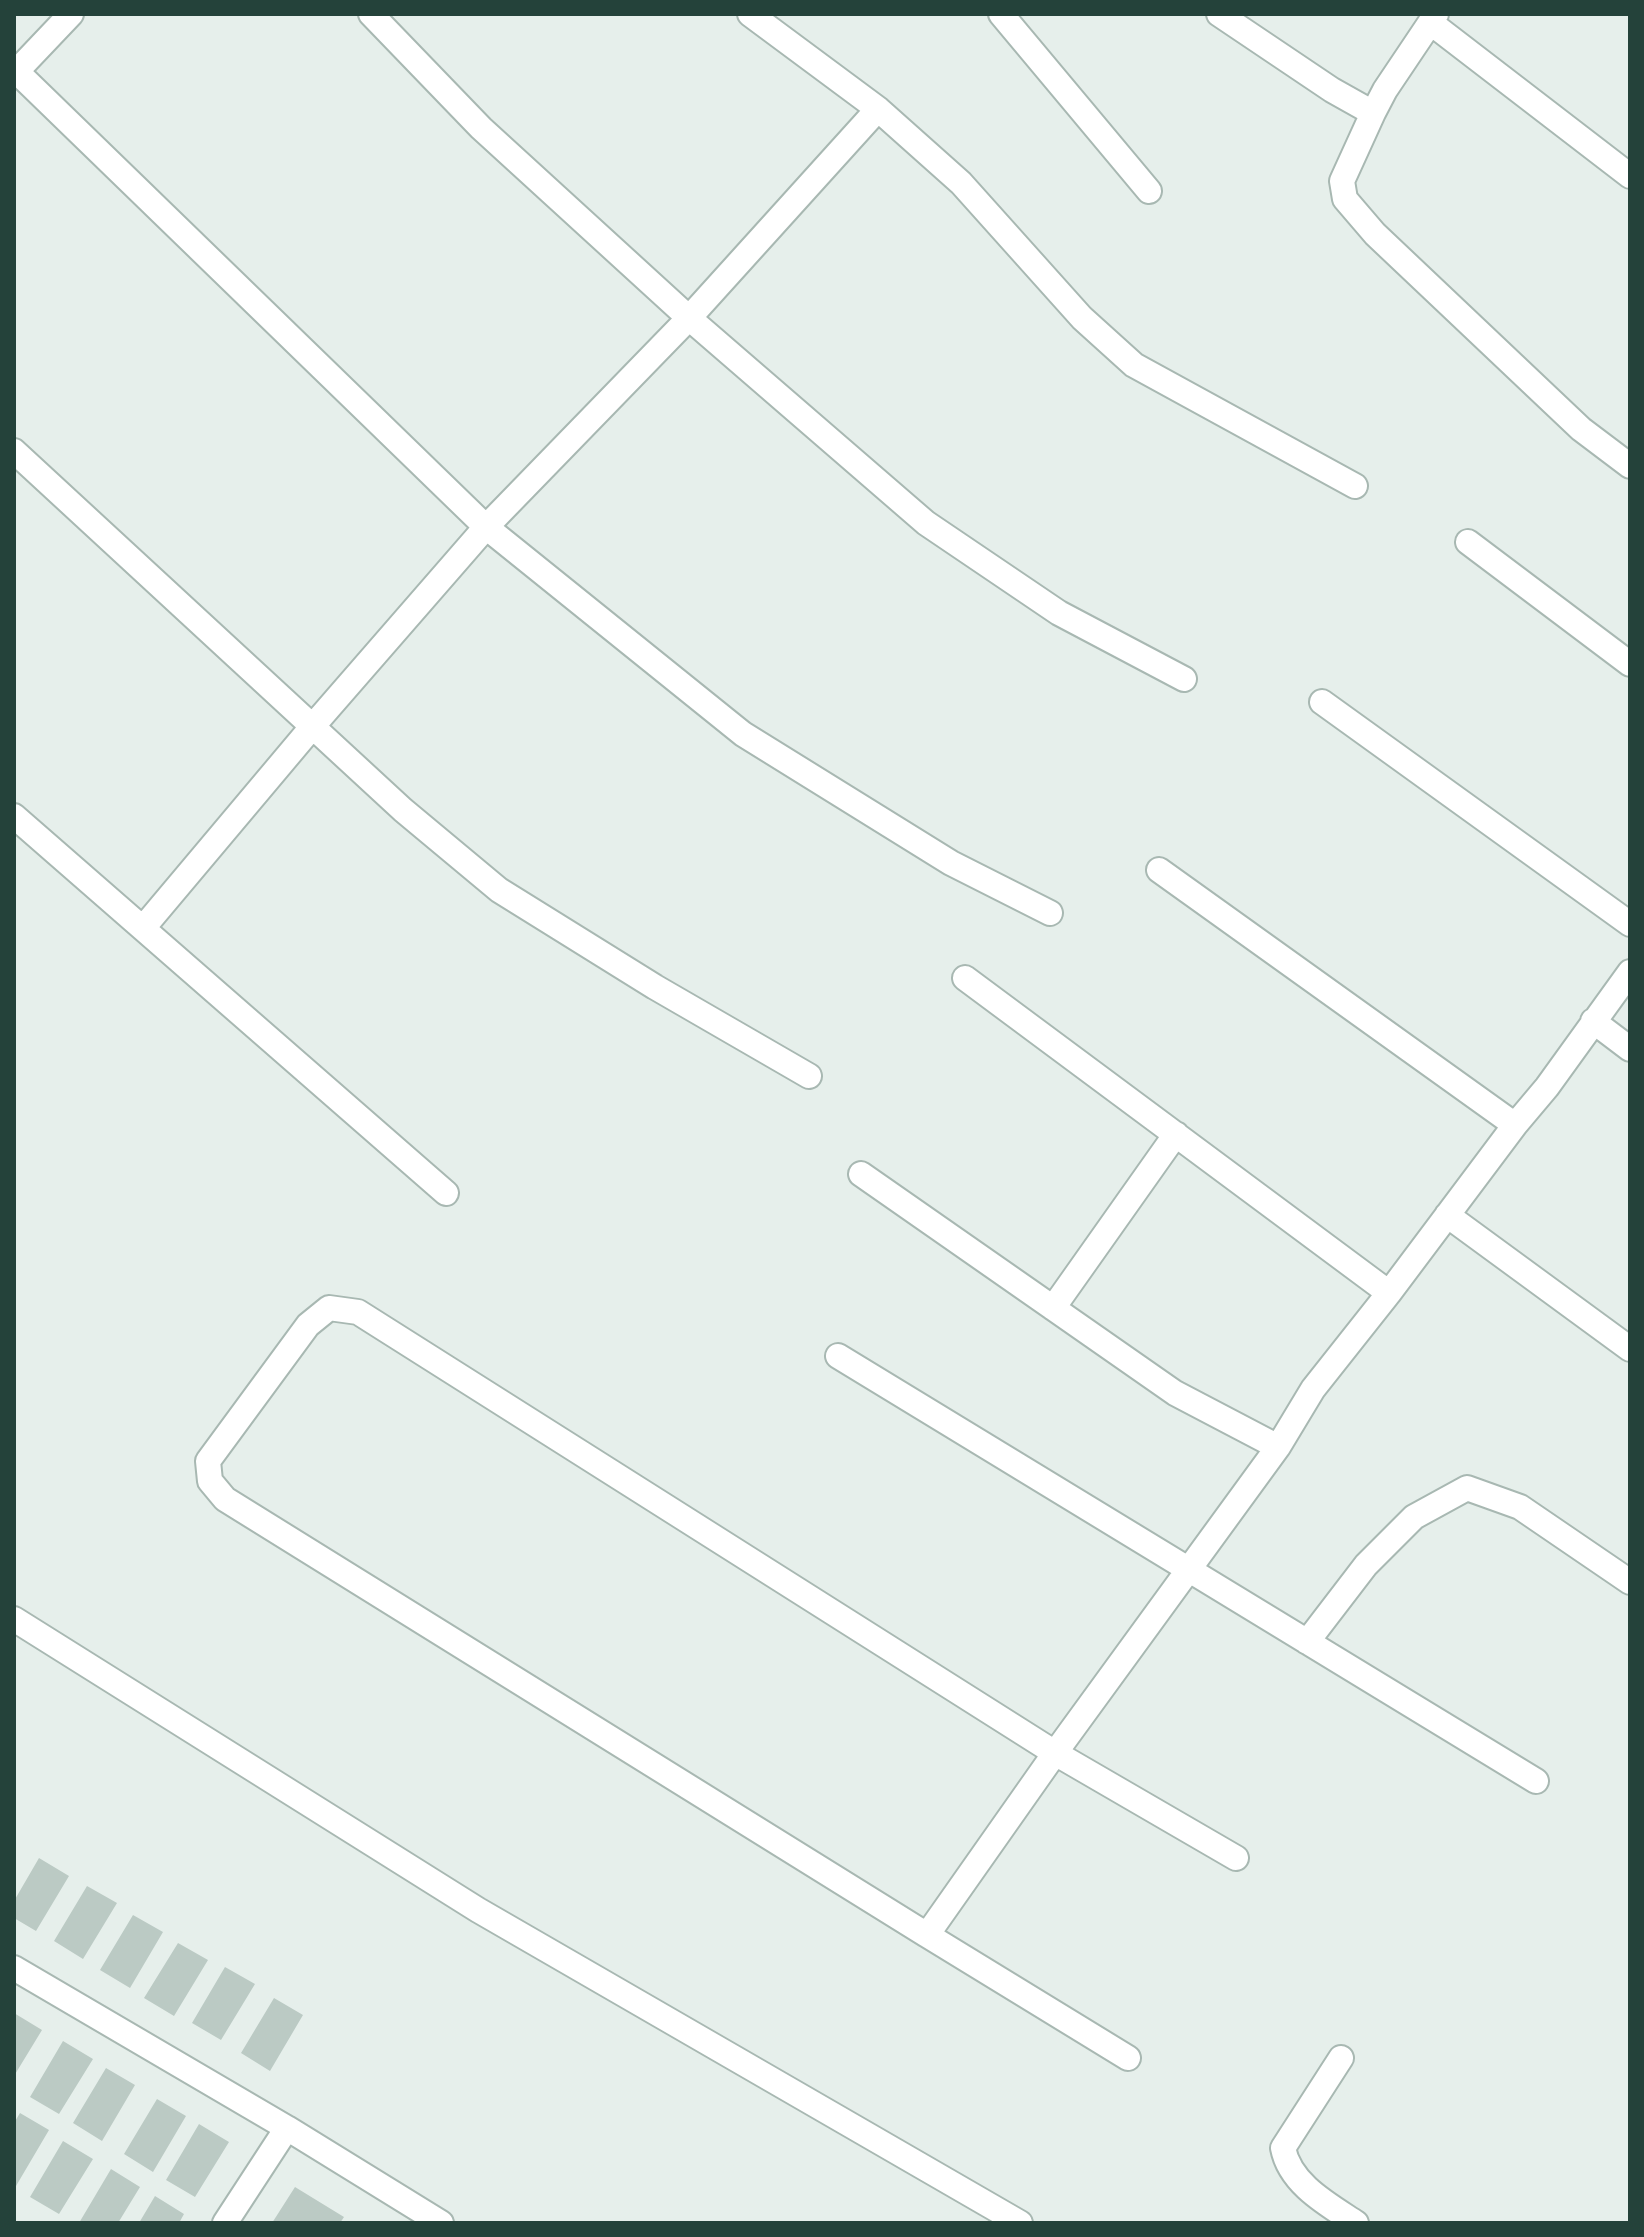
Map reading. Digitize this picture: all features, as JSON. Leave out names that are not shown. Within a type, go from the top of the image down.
[{"type":"street","points":[[71,14],[15,72],[486,527],[743,734],[951,863],[1050,913]]},
{"type":"street","points":[[371,14],[481,128],[689,318],[926,523],[1059,613],[1184,679]]},
{"type":"street","points":[[750,14],[878,109],[961,183],[1082,318],[1134,365],[1355,486]]},
{"type":"street","points":[[1219,14],[1332,90],[1373,113]]},
{"type":"street","points":[[1630,176],[1434,18],[1385,90],[1342,181],[1345,199],[1375,234],[1581,429],[1630,466]]},
{"type":"street","points":[[1014,20],[1149,191]]},
{"type":"street","points":[[143,928],[486,527],[689,318],[878,109]]},
{"type":"street","points":[[14,451],[403,810],[499,890],[655,987],[809,1076]]},
{"type":"street","points":[[1468,542],[1630,664]]},
{"type":"street","points":[[1322,702],[1630,924]]},
{"type":"street","points":[[14,816],[446,1193]]},
{"type":"street","points":[[1159,870],[1515,1125]]},
{"type":"street","points":[[927,1935],[1278,1447],[1313,1389],[1547,1087],[1630,972]]},
{"type":"street","points":[[965,978],[1389,1293]]},
{"type":"street","points":[[1593,1021],[1630,1049]]},
{"type":"street","points":[[1053,1308],[1176,1134]]},
{"type":"street","points":[[861,1174],[1175,1393],[1278,1447]]},
{"type":"street","points":[[1447,1215],[1630,1349]]},
{"type":"street","points":[[1128,2058],[225,1499],[210,1481],[208,1461],[308,1325],[329,1308],[358,1312],[1055,1753],[1236,1858]]},
{"type":"street","points":[[838,1356],[1536,1781]]},
{"type":"street","points":[[1307,1642],[1366,1565],[1414,1517],[1467,1488],[1520,1507],[1630,1582]]},
{"type":"street","points":[[15,1623],[478,1910],[1020,2223]]},
{"type":"street","points":[[14,1968],[287,2128],[441,2223]]},
{"type":"street","points":[[1341,2058],[1283,2148],[1286,2165],[1300,2181],[1325,2203],[1356,2223]]},
{"type":"street","points":[[225,2223],[287,2128]]},
{"type":"building","points":[[39,1858],[69,1876],[36,1931],[14,1918],[14,1901]]},
{"type":"building","points":[[87,1886],[117,1903],[83,1959],[54,1941]]},
{"type":"building","points":[[133,1915],[163,1932],[130,1988],[100,1970]]},
{"type":"building","points":[[178,1943],[208,1960],[174,2016],[144,1998]]},
{"type":"building","points":[[225,1967],[255,1984],[221,2040],[192,2023]]},
{"type":"building","points":[[274,1998],[303,2015],[270,2071],[241,2053]]},
{"type":"building","points":[[14,2013],[42,2030],[14,2076]]},
{"type":"building","points":[[63,2041],[93,2059],[59,2114],[30,2097]]},
{"type":"building","points":[[106,2068],[135,2085],[102,2141],[73,2123]]},
{"type":"building","points":[[157,2099],[186,2116],[153,2172],[124,2154]]},
{"type":"building","points":[[20,2113],[49,2130],[16,2186],[14,2123]]},
{"type":"building","points":[[199,2124],[229,2142],[195,2197],[166,2180]]},
{"type":"building","points":[[63,2141],[93,2159],[59,2214],[30,2197]]},
{"type":"building","points":[[111,2169],[140,2187],[118,2223],[79,2223]]},
{"type":"building","points":[[295,2187],[344,2217],[340,2223],[272,2223]]},
{"type":"building","points":[[155,2196],[184,2214],[179,2223],[139,2223]]}]
